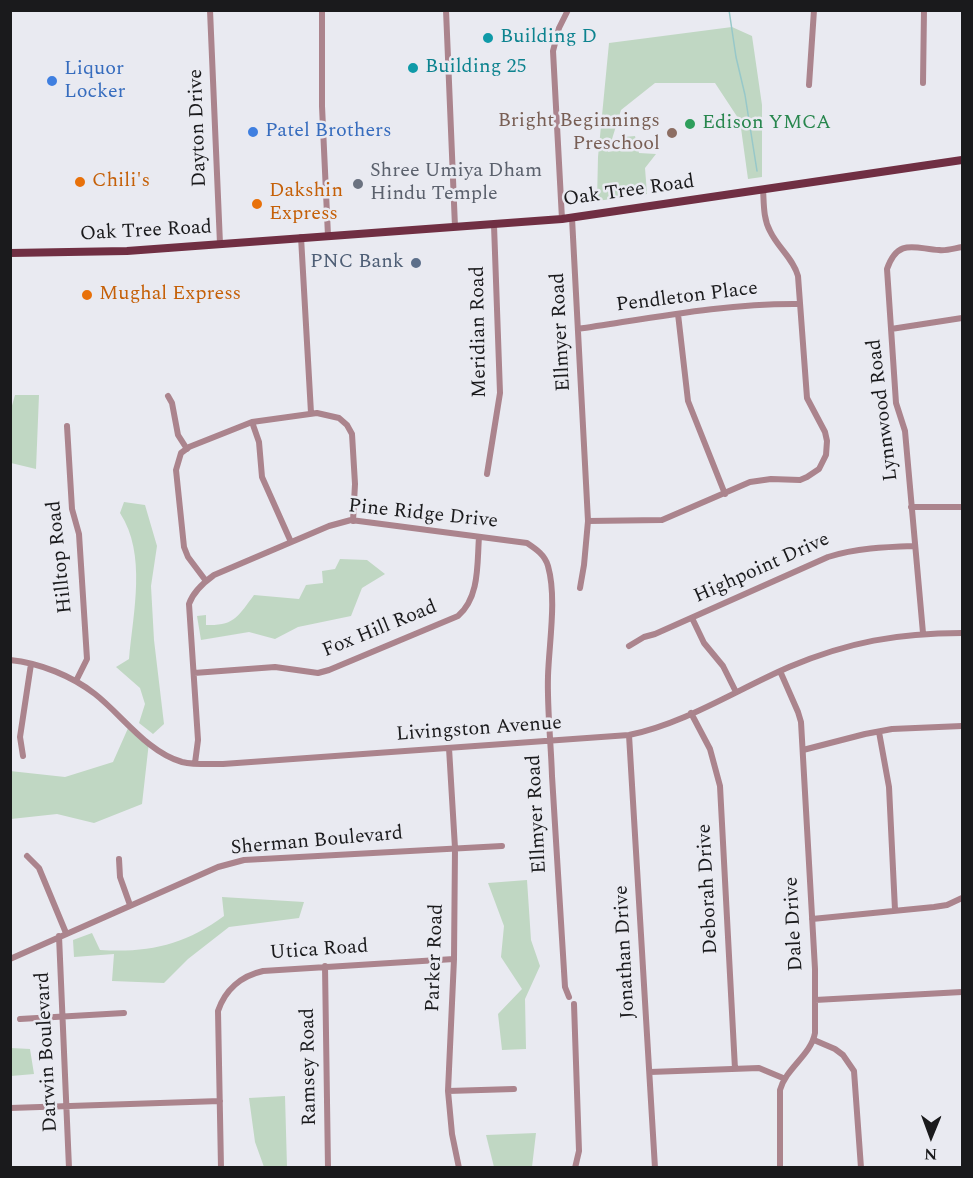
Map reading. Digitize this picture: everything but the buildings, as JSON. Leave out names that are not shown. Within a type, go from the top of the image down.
[{"type":"main road","name":"Oak Tree Road","points":[[10,253],[127,251],[562,219],[963,160]]},
{"type":"street","name":"Dayton Drive","points":[[210,10],[220,244]]},
{"type":"street","points":[[322,10],[322,106],[328,236]]},
{"type":"street","points":[[446,10],[455,227]]},
{"type":"street","points":[[562,219],[554,51],[559,28],[568,10]]},
{"type":"street","points":[[808,85],[814,10]]},
{"type":"street","points":[[924,10],[924,83]]},
{"type":"street","points":[[588,520],[662,520],[757,480],[792,481],[807,477],[819,468],[826,455],[828,441],[825,432],[807,398],[801,304],[795,266],[770,232],[763,189]]},
{"type":"street","name":"Ellmyer Road","points":[[572,218],[588,520],[580,588]]},
{"type":"street","name":"Meridian Road","points":[[487,474],[500,393],[494,225]]},
{"type":"street","points":[[301,237],[311,414]]},
{"type":"street","name":"Lynnwood Road","points":[[923,633],[905,431],[896,403],[887,275],[892,258],[901,250],[912,246],[939,250],[963,247]]},
{"type":"street","name":"Pendleton Place","points":[[578,329],[761,304],[801,304]]},
{"type":"street","points":[[678,314],[688,401],[725,494]]},
{"type":"street","points":[[891,329],[963,318]]},
{"type":"street","points":[[168,396],[172,403],[178,435],[187,449]]},
{"type":"street","points":[[206,581],[184,548],[176,470],[181,453],[187,449],[252,422],[328,414],[339,418],[347,425],[352,434],[355,484],[353,521]]},
{"type":"street","points":[[252,422],[259,442],[262,477],[291,542]]},
{"type":"street","name":"Hilltop Road","points":[[67,426],[72,509],[79,534],[87,659],[76,681]]},
{"type":"street","points":[[911,507],[963,507]]},
{"type":"street","name":"Pine Ridge Drive","points":[[195,763],[198,740],[189,604],[191,598],[206,581],[214,576],[329,526],[353,521],[527,543],[544,557]]},
{"type":"street","name":"Fox Hill Road","points":[[194,673],[275,667],[318,673],[458,616],[470,602],[474,590],[479,537]]},
{"type":"street","name":"Highpoint Drive","points":[[630,646],[644,637],[837,554],[866,548],[914,546]]},
{"type":"street","name":"Ellmyer Road","points":[[544,557],[548,566],[551,607],[548,675],[550,741],[566,987],[569,997]]},
{"type":"street","points":[[692,618],[704,643],[723,666],[736,692]]},
{"type":"street","name":"Livingston Avenue","points":[[10,660],[31,664],[76,681],[96,694],[143,739],[176,759],[195,763],[223,764],[629,735],[657,728],[780,671],[867,640],[923,633],[963,633]]},
{"type":"street","points":[[23,756],[20,737],[31,664]]},
{"type":"street","name":"Dale Drive","points":[[780,671],[798,712],[803,750],[812,919],[814,1040]]},
{"type":"street","name":"Deborah Drive","points":[[691,713],[710,749],[720,786],[735,1069]]},
{"type":"street","points":[[803,750],[879,732],[963,726]]},
{"type":"street","points":[[879,732],[889,787],[895,910]]},
{"type":"street","name":"Jonathan Drive","points":[[629,735],[655,1167]]},
{"type":"street","name":"Parker Road","points":[[449,748],[454,848],[454,959],[448,1091],[452,1134],[459,1167]]},
{"type":"street","name":"Sherman Boulevard","points":[[10,959],[62,934],[218,867],[244,860],[502,846]]},
{"type":"street","points":[[27,856],[39,868],[62,934]]},
{"type":"street","points":[[118,859],[120,878],[130,905]]},
{"type":"street","points":[[812,919],[947,905],[963,898]]},
{"type":"street","name":"Darwin Boulevard","points":[[62,934],[62,1016],[69,1167]]},
{"type":"street","name":"Utica Road","points":[[221,1167],[218,1011],[226,995],[241,979],[262,971],[454,959]]},
{"type":"street","name":"Ramsey Road","points":[[325,966],[328,1167]]},
{"type":"street","points":[[815,1000],[961,992]]},
{"type":"street","points":[[574,1004],[579,1151],[575,1167]]},
{"type":"street","points":[[20,1019],[124,1013]]},
{"type":"street","points":[[780,1167],[780,1090],[783,1078],[814,1040],[843,1055],[854,1071],[861,1167]]},
{"type":"street","points":[[650,1072],[762,1069],[783,1078]]},
{"type":"street","points":[[448,1091],[514,1089]]},
{"type":"street","points":[[10,1108],[220,1101]]},
{"type":"green space","points":[[732,27],[752,36],[762,105],[762,177],[748,179],[740,121],[715,83],[655,83],[621,110],[608,152],[626,149],[624,137],[635,136],[639,153],[656,154],[645,168],[647,194],[597,201],[598,157],[609,43]]},
{"type":"green space","points":[[15,395],[39,395],[36,469],[11,463],[11,409]]},
{"type":"green space","points":[[124,502],[145,505],[157,546],[151,586],[154,640],[164,724],[153,734],[139,723],[145,704],[140,688],[116,667],[129,659],[136,584],[133,547],[120,513]]},
{"type":"green space","points":[[340,559],[367,560],[385,574],[362,588],[351,616],[298,627],[275,639],[249,632],[201,640],[197,616],[206,615],[206,625],[223,624],[235,618],[254,595],[299,599],[306,585],[323,583],[322,571],[335,569]]},
{"type":"green space","points":[[129,726],[149,742],[142,804],[94,823],[57,814],[11,819],[10,771],[65,777],[113,762]]},
{"type":"green space","points":[[527,880],[531,940],[540,966],[525,999],[526,1049],[502,1050],[498,1014],[522,989],[501,957],[504,926],[488,883]]},
{"type":"green space","points":[[222,897],[304,902],[299,918],[229,927],[188,959],[164,983],[112,981],[114,954],[74,957],[73,940],[92,933],[100,950],[118,951],[165,945],[195,934],[224,916]]},
{"type":"green space","points":[[11,1048],[30,1049],[34,1074],[11,1076]]},
{"type":"green space","points":[[285,1096],[287,1167],[264,1167],[255,1142],[249,1098]]},
{"type":"green space","points":[[536,1133],[532,1167],[494,1167],[486,1135]]},
{"type":"waterway","points":[[729,10],[757,171]]},
{"type":"place","name":"Building D","points":[[488,38]]},
{"type":"place","name":"Building 25","points":[[413,68]]},
{"type":"place","name":"Liquor Locker","points":[[52,81]]},
{"type":"place","name":"Edison YMCA","points":[[690,124]]},
{"type":"place","name":"Patel Brothers","points":[[253,132]]},
{"type":"place","name":"Bright Beginnings Preschool","points":[[672,133]]},
{"type":"place","name":"Chili's","points":[[80,182]]},
{"type":"place","name":"Shree Umiya Dham Hindu Temple","points":[[358,184]]},
{"type":"place","name":"Dakshin Express","points":[[257,204]]},
{"type":"place","name":"PNC Bank","points":[[416,263]]},
{"type":"place","name":"Mughal Express","points":[[87,295]]}]
